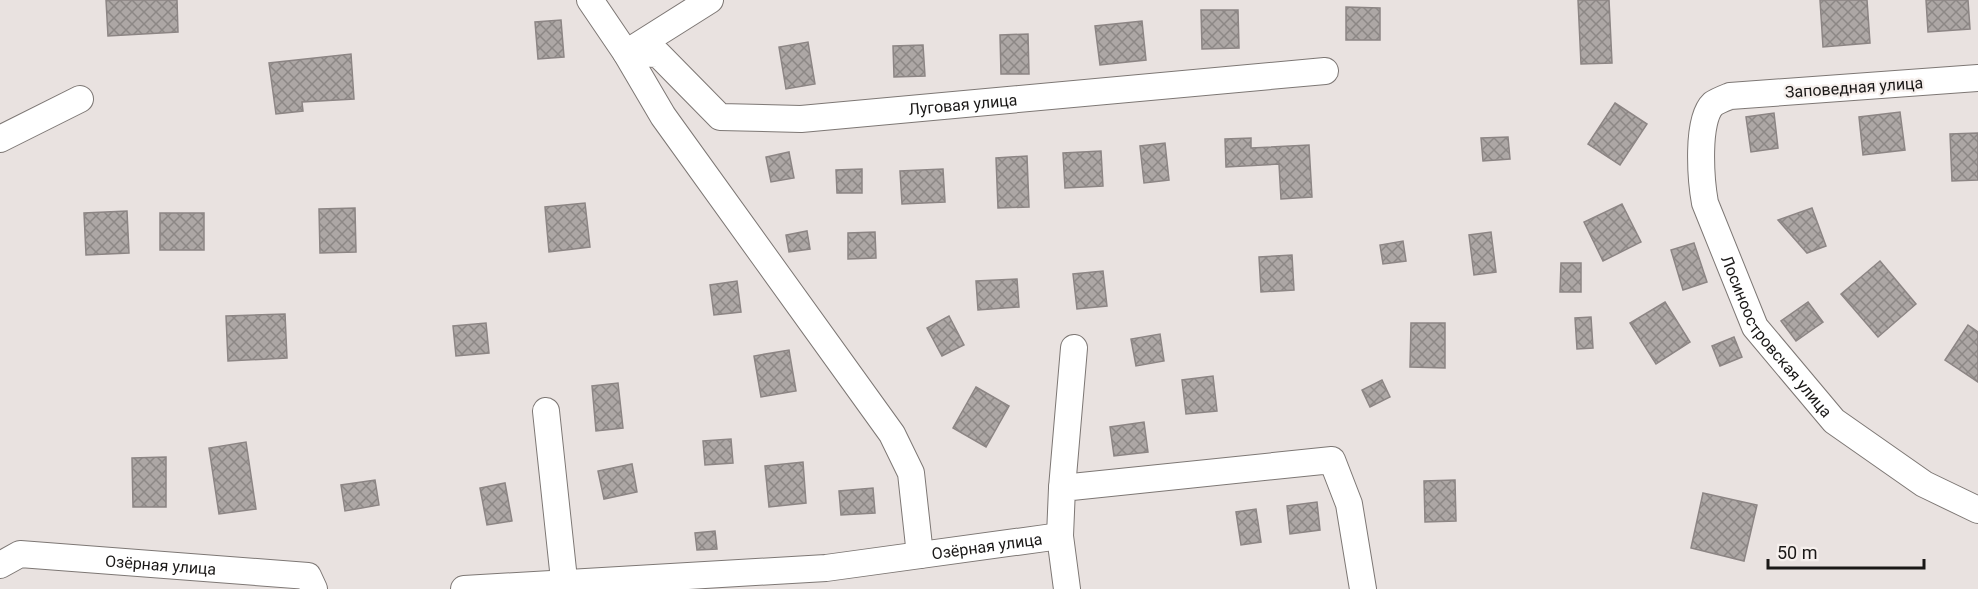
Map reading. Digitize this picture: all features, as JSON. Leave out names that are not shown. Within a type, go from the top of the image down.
[{"type":"street","points":[[590,0],[626,52],[663,116],[892,434],[911,473],[920,555]]},
{"type":"street","points":[[626,52],[710,0]]},
{"type":"street","name":"Луговая улица","points":[[626,52],[658,54],[720,117],[801,120],[1325,71]]},
{"type":"street","name":"Заповедная улица","points":[[1730,96],[1978,78]]},
{"type":"street","name":"Лосиноостровская улица","points":[[1730,96],[1713,105],[1703,124],[1702,184],[1706,203],[1755,327],[1834,421],[1924,483],[1978,510]]},
{"type":"street","points":[[0,139],[80,99]]},
{"type":"street","name":"Озёрная улица","points":[[464,589],[827,579],[920,555],[1060,536],[1074,348]]},
{"type":"street","points":[[546,411],[565,586]]},
{"type":"street","points":[[1062,488],[1332,460],[1349,504],[1363,589]]},
{"type":"street","points":[[1060,536],[1067,589]]},
{"type":"street","name":"Озёрная улица","points":[[0,565],[20,554],[308,576],[314,589]]},
{"type":"building","points":[[106,0],[177,0],[178,32],[108,36]]},
{"type":"building","points":[[1578,0],[1609,0],[1612,63],[1581,64]]},
{"type":"building","points":[[1820,0],[1867,0],[1870,43],[1823,47]]},
{"type":"building","points":[[1926,0],[1968,0],[1970,29],[1928,32]]},
{"type":"building","points":[[1346,7],[1380,8],[1380,40],[1346,40]]},
{"type":"building","points":[[1201,10],[1238,10],[1239,48],[1202,49]]},
{"type":"building","points":[[561,20],[564,57],[538,59],[535,22]]},
{"type":"building","points":[[1142,21],[1146,60],[1100,65],[1095,26]]},
{"type":"building","points":[[1028,34],[1029,74],[1001,74],[1000,35]]},
{"type":"building","points":[[808,42],[815,84],[786,89],[779,47]]},
{"type":"building","points":[[923,45],[925,76],[894,77],[893,46]]},
{"type":"building","points":[[351,54],[354,99],[302,102],[303,111],[276,114],[269,63]]},
{"type":"building","points":[[1615,103],[1647,124],[1620,165],[1588,144]]},
{"type":"building","points":[[1900,112],[1905,150],[1863,155],[1859,117]]},
{"type":"building","points":[[1774,113],[1778,148],[1751,152],[1746,117]]},
{"type":"building","points":[[1978,133],[1978,180],[1952,181],[1950,134]]},
{"type":"building","points":[[1508,137],[1510,159],[1483,161],[1481,138]]},
{"type":"building","points":[[1251,138],[1251,148],[1309,145],[1312,197],[1281,199],[1279,164],[1226,167],[1225,139]]},
{"type":"building","points":[[1165,143],[1169,180],[1144,183],[1140,146]]},
{"type":"building","points":[[1101,151],[1103,186],[1065,188],[1063,153]]},
{"type":"building","points":[[789,152],[794,178],[771,182],[766,157]]},
{"type":"building","points":[[1027,156],[1029,207],[998,208],[996,158]]},
{"type":"building","points":[[862,169],[862,193],[837,193],[836,170]]},
{"type":"building","points":[[943,169],[945,202],[902,204],[900,171]]},
{"type":"building","points":[[585,203],[590,247],[549,252],[545,207]]},
{"type":"building","points":[[1622,204],[1641,242],[1603,261],[1584,222]]},
{"type":"building","points":[[355,208],[356,252],[320,253],[319,209]]},
{"type":"building","points":[[1812,208],[1826,246],[1807,253],[1778,220]]},
{"type":"building","points":[[127,211],[129,253],[86,255],[84,213]]},
{"type":"building","points":[[160,213],[204,213],[204,250],[160,250]]},
{"type":"building","points":[[807,231],[810,249],[789,252],[786,235]]},
{"type":"building","points":[[875,232],[876,258],[848,259],[848,233]]},
{"type":"building","points":[[1491,232],[1496,272],[1474,275],[1469,235]]},
{"type":"building","points":[[1403,241],[1406,261],[1383,264],[1380,245]]},
{"type":"building","points":[[1694,243],[1707,282],[1683,290],[1671,250]]},
{"type":"building","points":[[1292,255],[1294,290],[1261,292],[1259,257]]},
{"type":"building","points":[[1880,261],[1916,304],[1878,337],[1841,294]]},
{"type":"building","points":[[1561,263],[1581,263],[1581,292],[1560,292]]},
{"type":"building","points":[[1103,271],[1107,306],[1077,309],[1073,274]]},
{"type":"building","points":[[1017,279],[1019,307],[978,310],[976,281]]},
{"type":"building","points":[[737,281],[741,312],[714,315],[710,285]]},
{"type":"building","points":[[1665,302],[1690,342],[1656,364],[1630,323]]},
{"type":"building","points":[[1808,302],[1823,322],[1796,341],[1781,321]]},
{"type":"building","points":[[285,314],[287,358],[228,361],[226,316]]},
{"type":"building","points":[[949,316],[964,345],[942,356],[927,328]]},
{"type":"building","points":[[1591,317],[1593,348],[1577,349],[1575,318]]},
{"type":"building","points":[[486,323],[489,353],[456,356],[453,326]]},
{"type":"building","points":[[1411,323],[1445,323],[1445,368],[1410,367]]},
{"type":"building","points":[[1968,325],[1978,332],[1978,382],[1945,360]]},
{"type":"building","points":[[1160,334],[1164,361],[1136,366],[1131,339]]},
{"type":"building","points":[[1734,337],[1742,357],[1720,366],[1712,346]]},
{"type":"building","points":[[789,350],[796,391],[761,397],[754,356]]},
{"type":"building","points":[[1213,376],[1217,411],[1186,414],[1182,380]]},
{"type":"building","points":[[1382,380],[1390,397],[1370,407],[1362,390]]},
{"type":"building","points":[[618,383],[623,428],[596,431],[592,386]]},
{"type":"building","points":[[976,387],[1009,406],[986,447],[953,428]]},
{"type":"building","points":[[1144,422],[1148,452],[1114,456],[1110,427]]},
{"type":"building","points":[[731,439],[733,463],[705,465],[703,441]]},
{"type":"building","points":[[246,442],[256,509],[219,514],[209,448]]},
{"type":"building","points":[[166,457],[166,507],[133,507],[132,458]]},
{"type":"building","points":[[803,462],[806,503],[769,507],[765,466]]},
{"type":"building","points":[[632,464],[637,492],[604,499],[598,471]]},
{"type":"building","points":[[375,480],[379,505],[345,511],[341,485]]},
{"type":"building","points":[[1455,480],[1456,521],[1425,522],[1424,481]]},
{"type":"building","points":[[505,483],[512,521],[487,525],[480,488]]},
{"type":"building","points":[[873,488],[875,513],[841,515],[839,491]]},
{"type":"building","points":[[1703,493],[1757,505],[1744,561],[1691,548]]},
{"type":"building","points":[[1317,502],[1320,530],[1290,534],[1287,506]]},
{"type":"building","points":[[1256,509],[1261,542],[1241,545],[1236,512]]},
{"type":"building","points":[[715,531],[717,549],[697,550],[695,533]]}]
